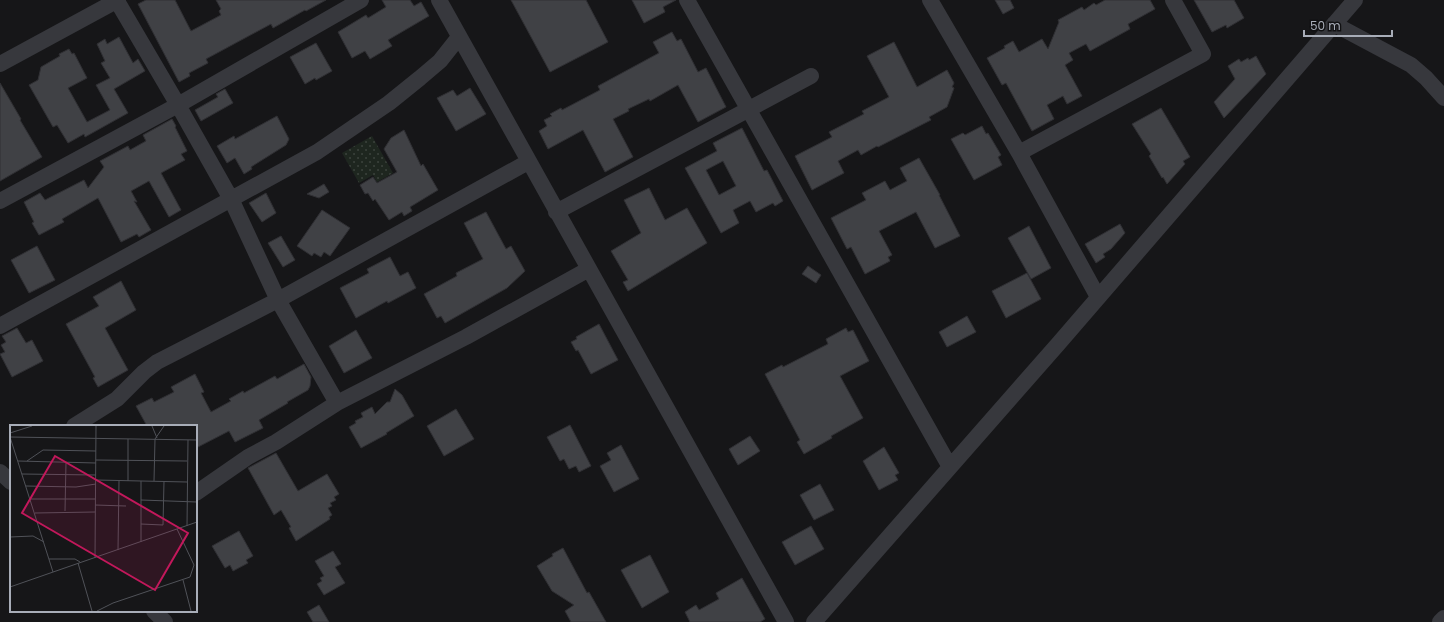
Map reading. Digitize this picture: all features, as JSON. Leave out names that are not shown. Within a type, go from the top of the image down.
[{"type":"street","points":[[0,64],[117,0],[231,199],[278,300],[337,403]]},
{"type":"street","points":[[0,201],[178,105],[361,0]]},
{"type":"street","points":[[687,0],[950,467]]},
{"type":"street","points":[[930,0],[1019,153],[1098,298]]},
{"type":"street","points":[[1019,153],[1204,54],[1173,0]]},
{"type":"street","points":[[814,622],[1098,298],[1355,0]]},
{"type":"street","points":[[445,2],[459,37],[786,622]]},
{"type":"street","points":[[1334,24],[1411,66],[1426,78],[1444,98]]},
{"type":"street","points":[[0,326],[317,152],[389,103],[440,61],[459,37]]},
{"type":"street","points":[[556,212],[810,76]]},
{"type":"street","points":[[76,425],[117,399],[144,372],[157,362],[278,300],[528,162]]},
{"type":"street","points":[[197,492],[248,457],[276,442],[337,403],[466,337],[589,269]]},
{"type":"street","points":[[10,466],[0,472],[10,481]]},
{"type":"street","points":[[155,612],[166,622]]},
{"type":"street","points":[[1440,622],[1444,618]]},
{"type":"shaded area","points":[[372,136],[393,173],[377,182],[373,175],[359,183],[342,153]]},
{"type":"building","points":[[146,0],[175,0],[191,31],[221,15],[219,11],[221,9],[216,0],[326,0],[273,28],[271,24],[206,59],[208,63],[189,73],[190,76],[179,82],[138,4]]},
{"type":"building","points":[[382,0],[410,0],[414,6],[421,2],[429,16],[388,40],[392,46],[370,59],[365,51],[352,58],[338,32],[366,15],[368,18],[386,7]]},
{"type":"building","points":[[511,0],[586,0],[608,42],[550,72]]},
{"type":"building","points":[[632,0],[676,0],[663,7],[665,12],[644,23]]},
{"type":"building","points":[[995,0],[1010,0],[1014,8],[1003,14]]},
{"type":"building","points":[[1105,0],[1150,0],[1155,9],[1128,24],[1130,29],[1090,51],[1086,44],[1069,53],[1073,60],[1065,65],[1082,96],[1067,104],[1063,96],[1047,105],[1054,119],[1032,131],[1006,83],[1002,85],[987,58],[1005,48],[1004,46],[1013,41],[1019,52],[1042,39],[1048,49],[1059,22],[1058,20],[1082,7],[1084,10],[1094,3],[1096,5]]},
{"type":"building","points":[[1194,0],[1234,0],[1244,18],[1227,28],[1226,25],[1212,32]]},
{"type":"building","points":[[672,32],[677,41],[681,39],[698,72],[706,68],[726,107],[698,122],[678,85],[650,101],[649,99],[628,109],[629,111],[613,119],[633,157],[605,172],[583,130],[548,149],[539,131],[547,126],[544,120],[552,116],[550,114],[561,108],[562,110],[600,90],[598,86],[659,53],[653,42]]},
{"type":"building","points":[[119,37],[133,63],[138,59],[145,71],[114,89],[128,113],[85,137],[84,134],[68,143],[57,125],[53,127],[29,85],[38,80],[41,67],[60,56],[59,54],[69,49],[72,54],[74,53],[87,78],[68,88],[87,122],[110,110],[96,85],[110,78],[101,63],[105,61],[97,44],[105,39],[107,44]]},
{"type":"building","points":[[894,42],[917,87],[947,70],[954,83],[952,87],[954,88],[947,107],[929,117],[931,120],[878,147],[877,146],[861,155],[858,150],[838,161],[844,173],[812,190],[795,156],[832,137],[829,132],[864,114],[862,111],[889,97],[867,56]]},
{"type":"building","points":[[316,43],[332,71],[305,84],[290,57]]},
{"type":"building","points":[[1256,56],[1266,74],[1224,118],[1214,102],[1235,79],[1228,66],[1239,59],[1241,62]]},
{"type":"building","points":[[0,83],[42,157],[0,181]]},
{"type":"building","points":[[470,88],[486,114],[456,131],[437,98],[453,90],[457,96]]},
{"type":"building","points":[[225,89],[233,103],[201,121],[195,110],[218,97],[216,94]]},
{"type":"building","points":[[1161,108],[1190,157],[1183,161],[1185,164],[1167,184],[1149,156],[1151,154],[1132,124]]},
{"type":"building","points":[[277,116],[289,139],[286,145],[251,167],[252,169],[244,174],[235,158],[227,163],[217,146],[234,136],[235,139]]},
{"type":"building","points":[[172,119],[187,151],[181,154],[185,160],[161,173],[181,210],[169,217],[149,181],[131,191],[137,202],[134,201],[151,230],[139,237],[137,234],[121,242],[98,198],[62,219],[64,222],[39,235],[32,223],[34,222],[24,202],[40,193],[45,200],[84,180],[88,188],[104,167],[100,161],[128,146],[130,150],[146,141],[143,135]]},
{"type":"building","points":[[982,126],[1001,155],[998,157],[1002,165],[974,180],[951,139],[963,133],[965,135]]},
{"type":"building","points":[[742,128],[764,171],[767,170],[783,201],[775,206],[773,203],[756,212],[750,201],[733,210],[739,223],[721,233],[685,168],[717,151],[713,143]],"holes":[[[723,161],[736,186],[719,195],[706,170]]]},
{"type":"building","points":[[404,130],[421,166],[423,164],[438,190],[410,207],[412,211],[404,216],[402,212],[389,220],[375,199],[373,201],[368,193],[365,194],[360,185],[373,177],[377,183],[397,172],[384,149],[391,138]]},
{"type":"building","points":[[919,158],[940,195],[960,236],[935,248],[916,212],[879,231],[892,255],[888,257],[890,261],[865,274],[851,247],[847,249],[831,218],[866,200],[862,193],[885,181],[890,190],[907,181],[900,168]]},
{"type":"building","points":[[324,184],[329,192],[319,198],[307,194]]},
{"type":"building","points":[[649,188],[665,220],[687,208],[707,243],[628,291],[623,282],[628,280],[611,251],[641,233],[624,200]]},
{"type":"building","points":[[266,193],[276,213],[262,222],[249,203]]},
{"type":"building","points":[[322,210],[350,228],[330,256],[324,252],[321,257],[314,253],[312,256],[297,246]]},
{"type":"building","points":[[486,212],[506,249],[511,246],[525,271],[507,288],[445,323],[441,316],[437,318],[424,294],[457,276],[456,273],[483,259],[464,223]]},
{"type":"building","points":[[1120,224],[1125,233],[1111,249],[1103,254],[1105,257],[1096,263],[1085,244]]},
{"type":"building","points":[[1029,226],[1051,268],[1031,279],[1008,238]]},
{"type":"building","points":[[281,236],[295,260],[283,267],[268,243]]},
{"type":"building","points":[[37,246],[55,280],[29,293],[11,260]]},
{"type":"building","points":[[390,257],[400,276],[408,272],[416,288],[388,303],[387,301],[356,318],[340,288],[369,273],[367,269]]},
{"type":"building","points":[[808,266],[821,275],[816,283],[802,274]]},
{"type":"building","points":[[1027,273],[1041,299],[1006,318],[992,291]]},
{"type":"building","points":[[121,281],[136,310],[105,328],[128,370],[98,387],[93,378],[95,377],[66,324],[99,306],[93,297]]},
{"type":"building","points":[[967,316],[976,332],[947,347],[939,332]]},
{"type":"building","points":[[599,324],[618,360],[591,374],[578,350],[576,351],[571,342],[577,339],[576,337]]},
{"type":"building","points":[[17,328],[26,343],[32,340],[43,361],[12,377],[0,354],[5,352],[1,345],[6,342],[2,336]]},
{"type":"building","points":[[846,328],[848,332],[853,330],[869,361],[840,376],[863,418],[831,436],[832,438],[804,454],[797,442],[800,440],[765,374],[782,365],[783,367],[828,344],[826,339]]},
{"type":"building","points":[[356,330],[372,358],[344,373],[329,346]]},
{"type":"building","points":[[304,364],[311,377],[308,390],[259,420],[263,428],[235,442],[229,431],[197,447],[197,425],[146,425],[136,406],[152,398],[154,402],[174,392],[171,387],[195,374],[204,392],[201,393],[211,412],[231,401],[229,399],[243,391],[244,393],[275,376],[277,379]]},
{"type":"building","points":[[395,389],[402,395],[414,416],[386,433],[387,434],[361,448],[349,427],[356,423],[355,421],[363,417],[361,413],[372,407],[375,414],[387,402],[390,402]]},
{"type":"building","points":[[456,409],[474,439],[444,456],[427,426]]},
{"type":"building","points":[[570,425],[591,466],[579,472],[576,466],[569,469],[564,459],[560,461],[547,437]]},
{"type":"building","points":[[750,436],[760,451],[738,465],[729,449]]},
{"type":"building","points":[[621,445],[639,479],[614,492],[600,466],[611,460],[607,453]]},
{"type":"building","points":[[884,447],[899,473],[895,475],[898,480],[879,490],[863,461]]},
{"type":"building","points":[[276,453],[298,491],[327,474],[339,494],[334,497],[336,500],[330,503],[332,506],[328,508],[332,515],[329,517],[330,519],[296,541],[289,528],[291,527],[281,510],[274,515],[248,468]]},
{"type":"building","points":[[820,484],[834,510],[814,520],[800,495]]},
{"type":"building","points":[[811,526],[824,549],[795,565],[782,542]]},
{"type":"building","points":[[239,531],[253,556],[246,560],[248,563],[233,571],[230,565],[225,568],[212,546]]},
{"type":"building","points":[[563,548],[587,593],[589,592],[606,622],[571,622],[565,611],[574,605],[552,591],[537,566],[553,556],[552,554]]},
{"type":"building","points":[[333,551],[341,564],[335,567],[345,583],[324,595],[317,584],[322,581],[320,578],[324,576],[315,561]]},
{"type":"building","points":[[650,555],[669,592],[642,608],[621,570]]},
{"type":"building","points":[[742,578],[765,619],[760,622],[690,622],[685,612],[696,605],[699,610],[719,599],[716,593]]},
{"type":"building","points":[[319,605],[329,622],[313,622],[307,612]]}]
